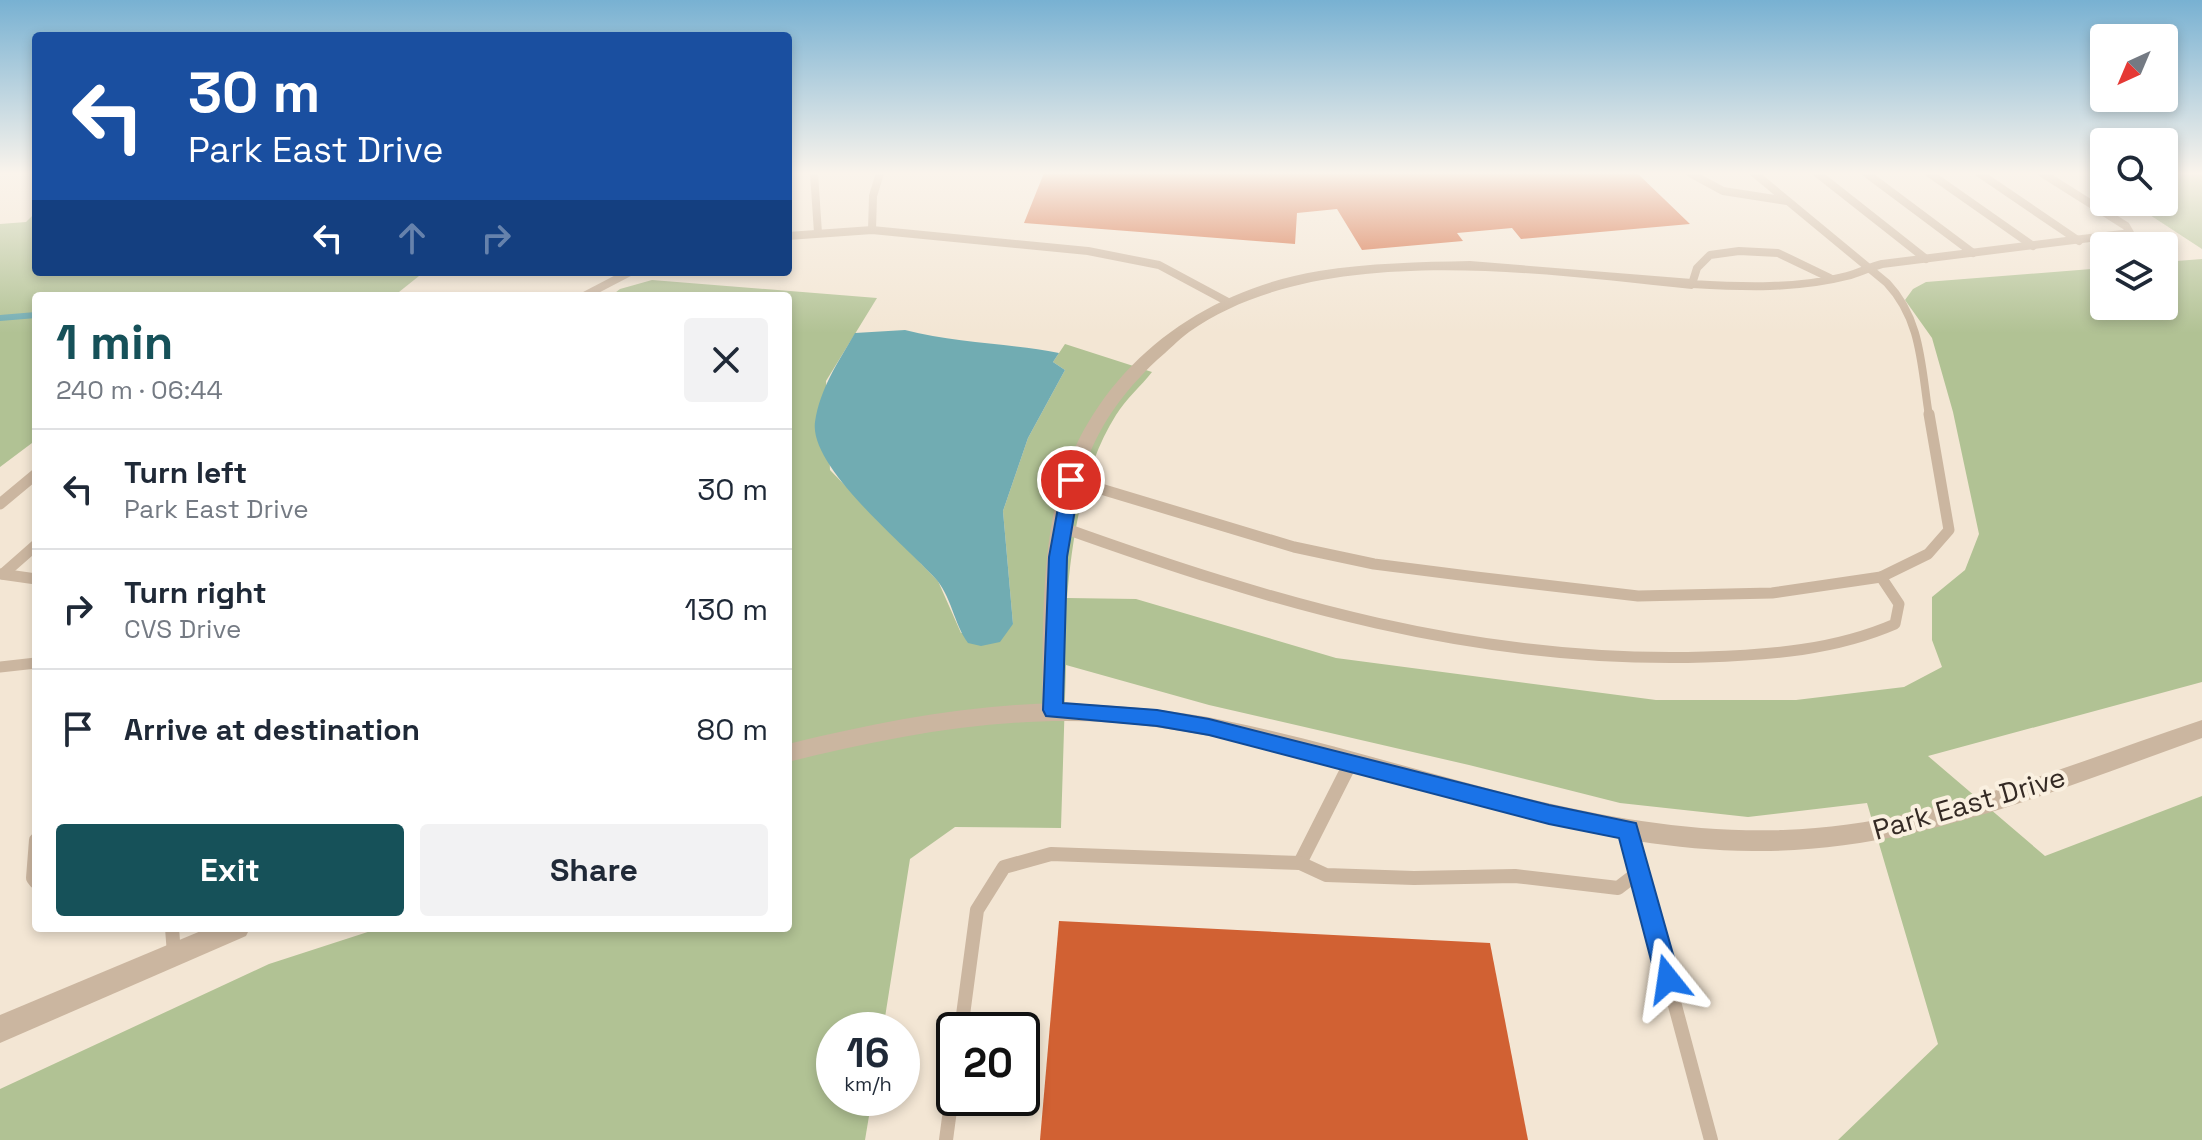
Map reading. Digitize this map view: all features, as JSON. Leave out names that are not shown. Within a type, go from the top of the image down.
[{"type":"street","points":[[1053,710],[1061,527],[1071,480],[1099,418],[1138,367],[1185,326],[1228,302],[1261,289],[1305,278],[1407,268],[1507,269],[1692,284]]},
{"type":"street","name":"Park East Drive","points":[[792,752],[921,721],[987,713],[1053,710],[1119,714],[1192,723],[1549,814],[1628,830],[1744,840],[1812,839],[1874,831],[1973,807],[2202,729]]},
{"type":"street","points":[[0,1029],[173,942],[219,932]]},
{"type":"lane","points":[[818,226],[818,233]]},
{"type":"lane","points":[[1071,480],[1294,547],[1374,564],[1476,577],[1638,596],[1772,593],[1881,577],[1932,554],[1940,548],[1949,530],[1913,320],[1903,300],[1817,226]]},
{"type":"lane","points":[[1884,226],[1926,259]]},
{"type":"lane","points":[[1937,226],[1973,253]]},
{"type":"lane","points":[[2005,226],[2033,246]]},
{"type":"lane","points":[[2057,226],[2079,241]]},
{"type":"lane","points":[[1830,278],[1778,253],[1739,251],[1710,255],[1697,268],[1692,284],[1743,287],[1830,278],[1850,275],[1865,266],[2079,241],[2130,232],[2121,226]]},
{"type":"lane","points":[[792,236],[872,230],[1033,244],[1142,260],[1172,270],[1228,302]]},
{"type":"lane","points":[[592,292],[622,276]]},
{"type":"lane","points":[[0,504],[32,477]]},
{"type":"lane","points":[[1061,527],[1239,589],[1424,634],[1556,651],[1693,658],[1815,651],[1873,635],[1895,624],[1899,604],[1881,577]]},
{"type":"lane","points":[[1,574],[32,548]]},
{"type":"lane","points":[[1,574],[32,578]]},
{"type":"lane","points":[[0,667],[32,663]]},
{"type":"lane","points":[[1300,863],[1351,762]]},
{"type":"lane","points":[[1628,830],[1711,1140]]},
{"type":"lane","points":[[963,1012],[977,910],[1004,867],[1051,854],[1300,863],[1326,875],[1414,878],[1515,876],[1618,888],[1639,872]]},
{"type":"lane","points":[[946,1140],[949,1116]]},
{"type":"green space","points":[[0,226],[32,226],[32,276],[419,276],[399,292],[32,292],[32,443],[0,467]]},
{"type":"green space","points":[[2167,226],[2202,226],[2202,249]]},
{"type":"green space","points":[[2202,259],[2202,682],[1928,756],[2045,856],[2202,796],[2202,1140],[1838,1140],[1938,1044],[1867,803],[1748,817],[1620,803],[1209,705],[1066,665],[1061,828],[955,827],[910,859],[886,1012],[816,1012],[816,1116],[869,1116],[865,1140],[0,1140],[0,1089],[269,964],[368,932],[792,932],[792,292],[616,292],[620,289],[652,280],[877,298],[826,381],[830,470],[938,581],[961,633],[1013,624],[1003,511],[1028,438],[1065,370],[1053,362],[1065,344],[1152,372],[1116,415],[1095,457],[1076,527],[1067,598],[1136,599],[1336,658],[1656,700],[1796,700],[1904,687],[1942,667],[1932,640],[1932,597],[1965,570],[1979,534],[1953,412],[1932,338],[1905,300],[1913,289],[1926,282],[2090,269],[2090,320],[2178,320],[2178,261]]},
{"type":"water","points":[[905,330],[1059,353],[1053,362],[1065,370],[1028,438],[1003,511],[1013,624],[1000,642],[981,646],[968,643],[935,578],[842,482],[817,440],[815,422],[821,398],[855,333]]},
{"type":"building","points":[[1065,226],[1296,226],[1295,244]]},
{"type":"building","points":[[1347,226],[1665,226],[1521,239],[1512,228],[1457,233],[1463,241],[1362,250]]},
{"type":"building","points":[[1059,921],[1490,943],[1528,1140],[1040,1140]]},
{"type":"waterway","points":[[0,318],[32,315]]},
{"type":"route","points":[[1071,480],[1058,557],[1053,710],[1157,718],[1209,727],[1549,814],[1628,830],[1668,979]]}]
